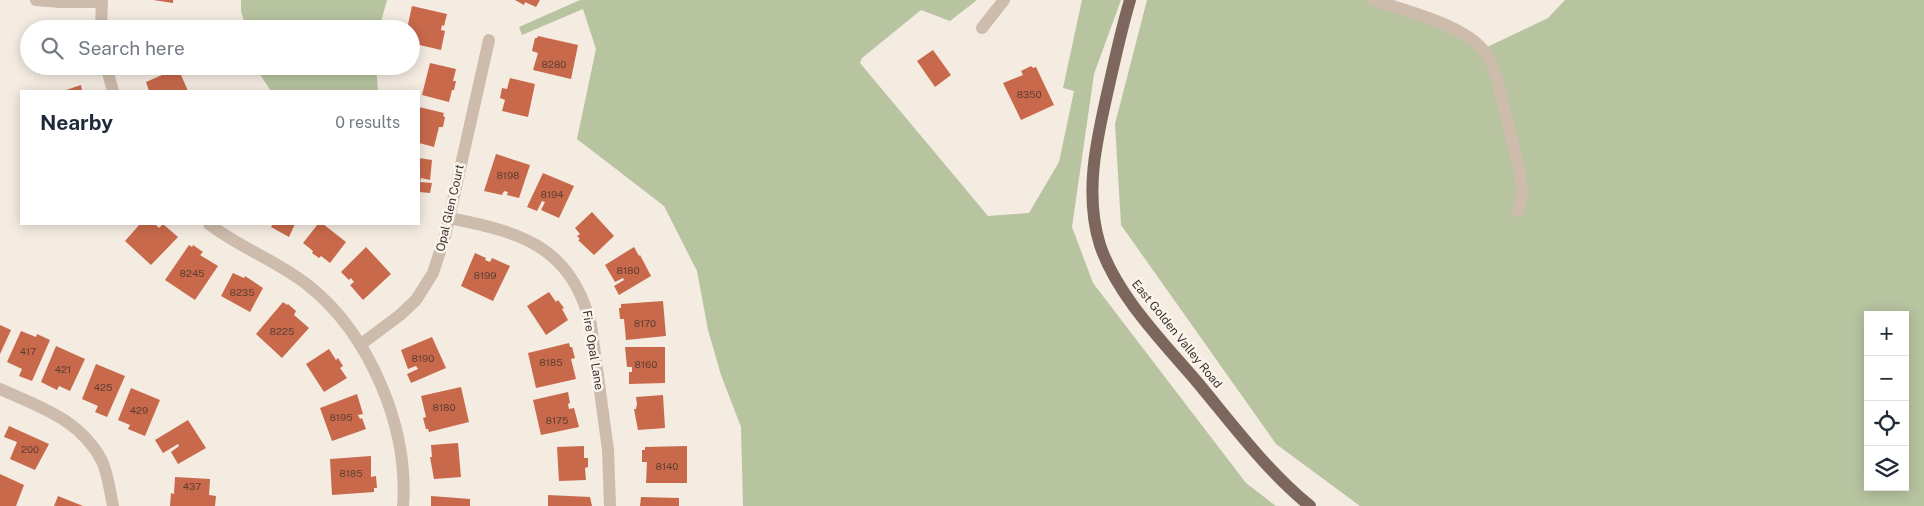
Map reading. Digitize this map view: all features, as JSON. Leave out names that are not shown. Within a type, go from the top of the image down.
[{"type":"main road","name":"East Golden Valley Road","points":[[1130,0],[1106,97],[1094,169],[1093,212],[1101,246],[1118,281],[1148,323],[1259,455],[1310,506]]},
{"type":"street","points":[[36,0],[60,2],[102,1],[101,20]]},
{"type":"street","points":[[982,28],[1004,0]]},
{"type":"street","points":[[1373,0],[1436,21],[1464,35],[1482,49],[1492,64],[1497,78],[1520,174],[1522,193],[1518,211]]},
{"type":"street","name":"Opal Glen Court","points":[[360,345],[400,315],[425,289],[434,273],[449,218],[489,40]]},
{"type":"street","points":[[109,75],[113,90]]},
{"type":"street","name":"Fire Opal Lane","points":[[449,218],[502,229],[526,239],[547,251],[564,268],[578,287],[591,325],[608,450],[610,506]]},
{"type":"street","points":[[210,225],[269,259],[310,287],[334,312],[360,345],[378,377],[390,406],[397,431],[401,456],[403,506]]},
{"type":"street","points":[[0,390],[55,413],[80,431],[102,462],[113,506]]},
{"type":"green space","points":[[241,0],[387,0],[381,20],[244,20]]},
{"type":"green space","points":[[580,0],[977,0],[950,21],[921,10],[862,58],[860,63],[988,216],[1029,213],[1059,162],[1074,91],[1063,88],[1082,0],[1121,0],[1094,74],[1072,227],[1093,283],[1246,483],[1276,506],[743,506],[741,427],[721,375],[708,330],[697,271],[664,206],[577,139],[596,49],[583,9],[522,35],[519,27]]},
{"type":"green space","points":[[1147,0],[1373,0],[1403,9],[1483,49],[1548,18],[1565,0],[1924,0],[1924,506],[1360,506],[1276,444],[1121,225],[1115,124]]},
{"type":"green space","points":[[260,75],[377,75],[378,90],[270,90]]},
{"type":"building","points":[[153,0],[173,0],[173,3]]},
{"type":"building","points":[[515,0],[540,0],[536,7],[525,2],[524,5]]},
{"type":"building","points":[[412,6],[447,14],[441,30],[445,31],[441,50],[420,45],[420,20],[409,20]]},
{"type":"building","points":[[538,36],[578,45],[571,79],[533,70],[538,53],[532,51],[535,38]]},
{"type":"building","points":[[933,50],[951,75],[935,87],[917,61]]},
{"type":"building","points":[[430,63],[456,69],[453,81],[456,81],[449,102],[422,95]]},
{"type":"building","points":[[1031,66],[1033,68],[1036,67],[1054,105],[1021,120],[1003,83],[1023,75],[1021,71]]},
{"type":"building","points":[[162,75],[181,75],[188,90],[149,90],[146,82]]},
{"type":"building","points":[[510,78],[535,84],[528,117],[502,111],[505,100],[500,98],[502,88],[507,89]]},
{"type":"building","points":[[81,85],[82,90],[66,90]]},
{"type":"building","points":[[420,107],[444,113],[443,127],[439,127],[434,147],[420,143]]},
{"type":"building","points":[[496,154],[530,165],[519,198],[507,195],[508,192],[504,191],[502,195],[484,191]]},
{"type":"building","points":[[420,158],[432,160],[430,180],[421,178],[420,182]]},
{"type":"building","points":[[543,173],[574,186],[559,218],[541,210],[545,202],[542,201],[537,211],[527,207]]},
{"type":"building","points":[[420,182],[432,183],[430,193],[420,192]]},
{"type":"building","points":[[592,212],[614,236],[594,255],[578,240],[580,239],[577,236],[580,234],[575,228]]},
{"type":"building","points":[[139,225],[156,225],[159,228],[164,225],[178,237],[151,265],[125,241]]},
{"type":"building","points":[[272,225],[295,225],[289,237],[271,227]]},
{"type":"building","points":[[317,225],[324,225],[346,242],[330,263],[321,256],[319,258],[312,253],[313,251],[303,243]]},
{"type":"building","points":[[189,245],[192,247],[193,245],[203,252],[200,255],[218,266],[195,300],[165,280]]},
{"type":"building","points":[[366,247],[391,274],[363,300],[350,285],[354,282],[351,278],[349,280],[341,272]]},
{"type":"building","points":[[634,247],[651,276],[619,295],[614,286],[624,280],[623,278],[615,282],[605,265]]},
{"type":"building","points":[[475,253],[490,262],[492,258],[510,266],[493,301],[461,286]]},
{"type":"building","points":[[233,273],[244,278],[245,276],[263,288],[250,312],[221,296]]},
{"type":"building","points":[[549,292],[556,302],[558,300],[564,308],[562,309],[568,320],[546,335],[527,306]]},
{"type":"building","points":[[663,301],[666,336],[626,340],[624,319],[620,319],[619,308],[621,308],[621,304]]},
{"type":"building","points":[[283,302],[296,311],[294,315],[309,328],[282,358],[256,334]]},
{"type":"building","points":[[0,325],[11,330],[0,354]]},
{"type":"building","points":[[21,331],[36,337],[37,334],[50,340],[32,381],[19,376],[22,369],[7,362]]},
{"type":"building","points":[[432,337],[446,368],[411,383],[407,374],[418,369],[416,366],[408,369],[401,350]]},
{"type":"building","points":[[569,343],[575,358],[571,359],[576,379],[536,388],[528,353]]},
{"type":"building","points":[[56,346],[85,359],[70,391],[59,386],[57,390],[41,382]]},
{"type":"building","points":[[625,347],[665,347],[665,383],[629,384],[629,372],[632,372],[632,367],[627,367]]},
{"type":"building","points":[[329,349],[336,360],[338,358],[343,366],[340,368],[347,378],[324,392],[306,364]]},
{"type":"building","points":[[96,364],[125,376],[107,417],[95,412],[98,406],[82,399]]},
{"type":"building","points":[[461,387],[469,422],[429,432],[426,429],[423,418],[426,417],[421,396]]},
{"type":"building","points":[[131,388],[160,400],[145,436],[128,429],[130,425],[118,420]]},
{"type":"building","points":[[568,392],[569,409],[574,408],[579,427],[541,435],[533,400]]},
{"type":"building","points":[[357,394],[363,414],[358,415],[360,419],[362,418],[366,429],[332,441],[320,408]]},
{"type":"building","points":[[663,395],[665,428],[638,430],[634,409],[636,409],[637,404],[636,397]]},
{"type":"building","points":[[188,420],[206,448],[178,464],[171,452],[179,446],[178,444],[163,453],[155,440]]},
{"type":"building","points":[[9,426],[49,444],[35,470],[10,459],[17,442],[4,437]]},
{"type":"building","points":[[458,443],[461,477],[434,479],[430,457],[432,457],[431,445]]},
{"type":"building","points":[[584,446],[584,458],[588,458],[588,467],[585,468],[586,480],[559,481],[557,447]]},
{"type":"building","points":[[687,446],[687,483],[646,483],[647,462],[642,462],[642,450],[645,450],[645,447]]},
{"type":"building","points":[[371,456],[371,477],[376,476],[377,488],[374,488],[374,492],[332,495],[330,459]]},
{"type":"building","points":[[0,474],[24,485],[16,506],[0,506]]},
{"type":"building","points":[[175,477],[210,479],[209,495],[216,496],[215,506],[170,506],[171,493],[174,494]]},
{"type":"building","points":[[548,495],[590,497],[592,506],[548,506]]},
{"type":"building","points":[[58,496],[83,506],[54,506]]},
{"type":"building","points":[[431,496],[470,499],[470,506],[431,506]]},
{"type":"building","points":[[641,497],[679,498],[679,506],[640,506]]}]
